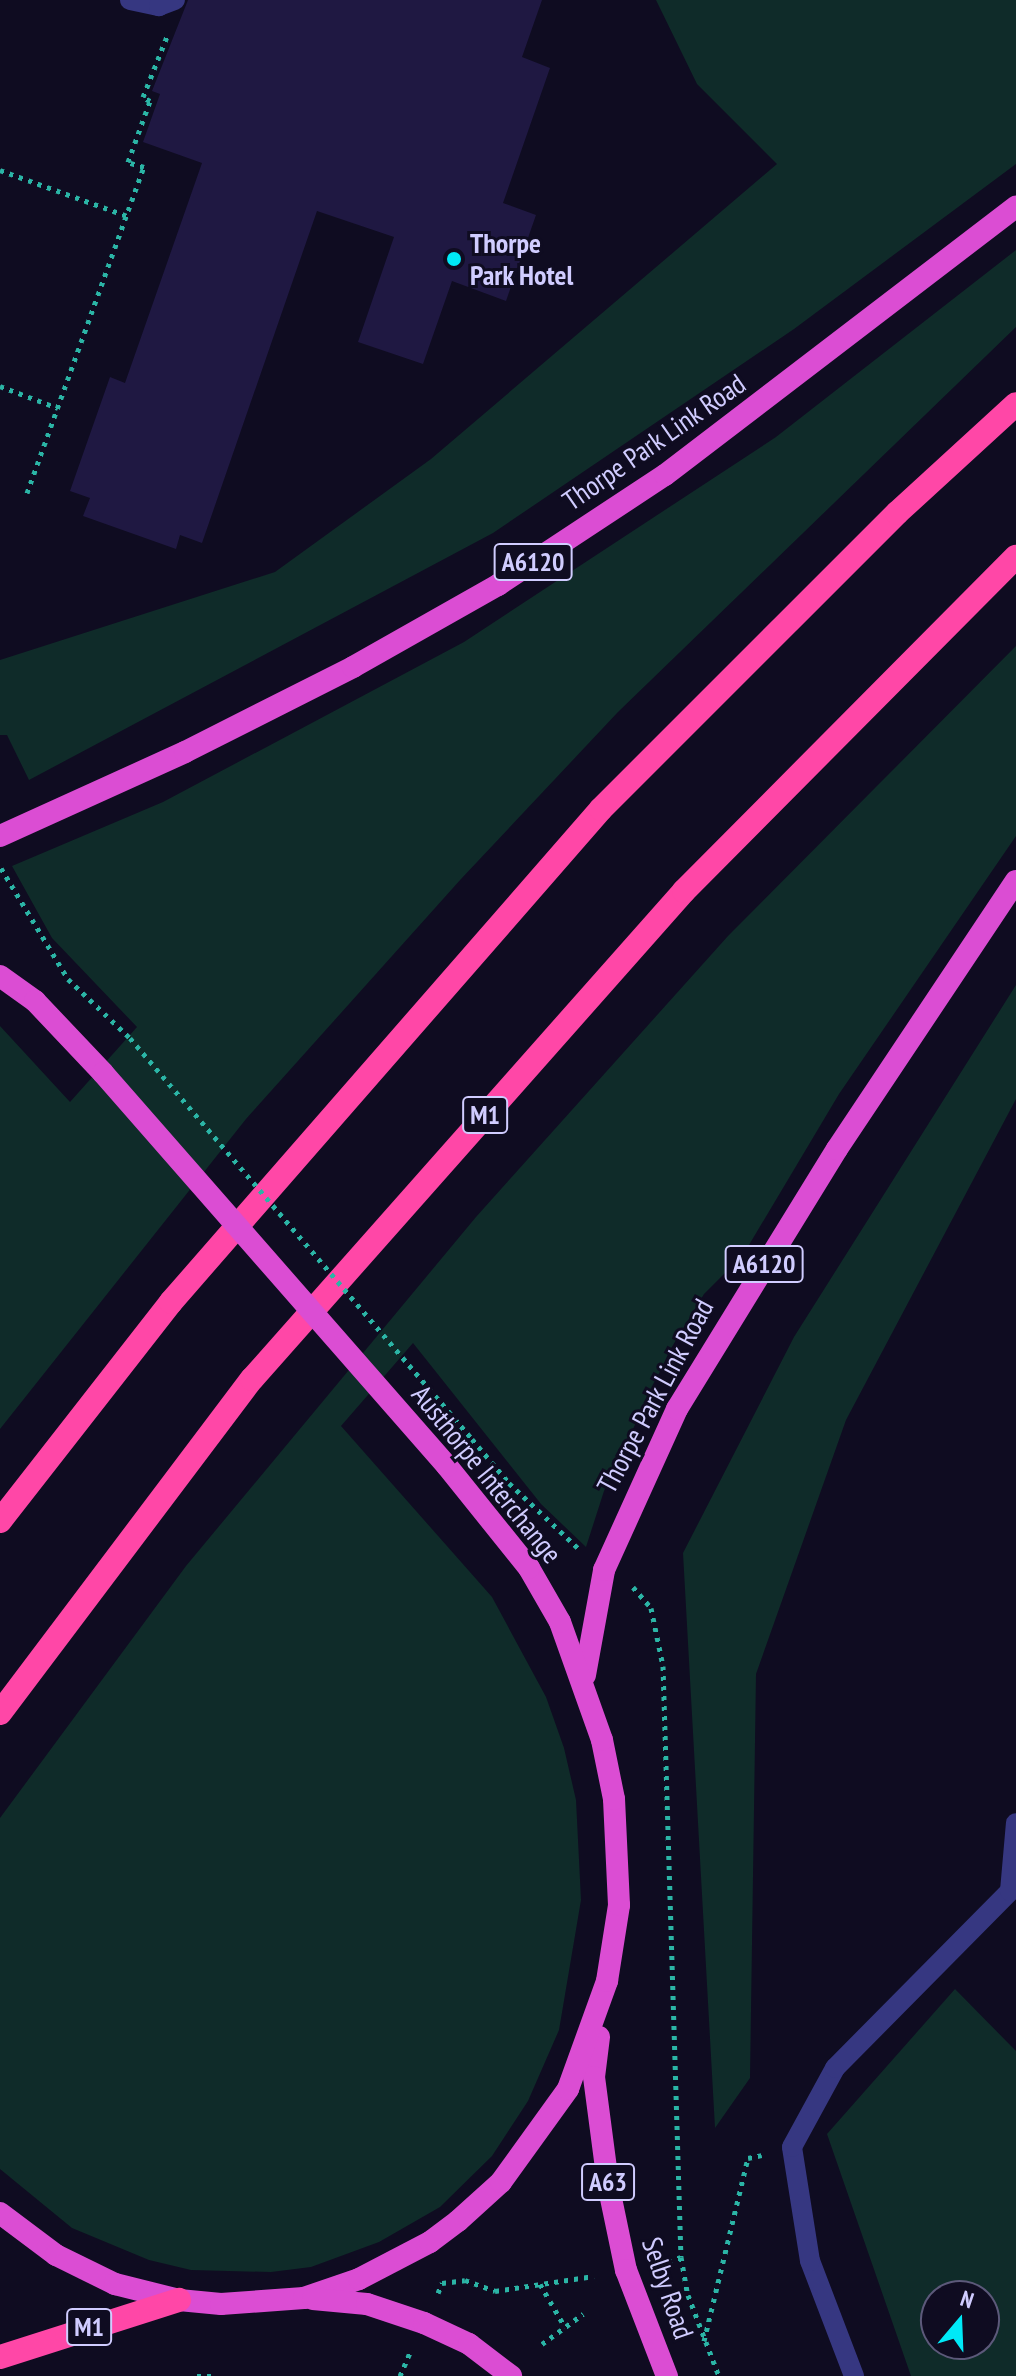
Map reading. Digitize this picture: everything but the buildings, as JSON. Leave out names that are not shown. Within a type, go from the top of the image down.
[{"type":"highway","name":"Thorpe Park Link Road","points":[[0,836],[185,752],[353,667],[498,585],[665,475],[1016,207]]},
{"type":"highway","points":[[0,1521],[171,1302],[601,809],[897,513],[1016,404]]},
{"type":"highway","name":"M1","points":[[0,1713],[262,1367],[684,891],[1016,557]]},
{"type":"highway","name":"Thorpe Park Link Road","points":[[585,1680],[604,1570],[677,1409],[837,1149],[1016,881]]},
{"type":"highway","name":"Austhorpe Interchange","points":[[0,976],[35,1001],[103,1073],[447,1466],[529,1568],[585,1680],[602,1740],[619,1848],[619,1905],[607,1981],[568,2089],[501,2182],[430,2242],[359,2279],[304,2298],[221,2304],[179,2300],[115,2284],[68,2261],[0,2213]]},
{"type":"highway","name":"Selby Road","points":[[607,1981],[594,2077],[598,2131],[626,2270],[667,2376]]},
{"type":"highway","points":[[304,2298],[367,2304],[424,2323],[469,2344],[511,2376]]},
{"type":"highway","name":"M1","points":[[0,2357],[179,2300]]},
{"type":"lane","points":[[130,0],[174,2]]},
{"type":"lane","points":[[854,2376],[810,2261],[792,2147],[835,2068],[1010,1891],[1016,1823]]},
{"type":"path","points":[[27,493],[144,167],[128,162],[150,101],[143,97],[175,16],[174,2]]},
{"type":"path","points":[[0,170],[127,216]]},
{"type":"path","points":[[0,386],[58,408]]},
{"type":"path","points":[[0,867],[20,908],[68,979],[130,1038],[472,1439]]},
{"type":"path","points":[[704,2342],[748,2158],[792,2147]]},
{"type":"path","points":[[681,2257],[704,2342],[719,2376]]},
{"type":"path","points":[[439,2290],[442,2283],[465,2280],[495,2291],[585,2277]]},
{"type":"path","points":[[540,2284],[565,2327]]},
{"type":"path","points":[[542,2344],[583,2314]]},
{"type":"path","points":[[400,2376],[407,2360]]},
{"type":"path","points":[[197,2376],[214,2376]]},
{"type":"green space","points":[[656,0],[1016,0],[1016,164],[794,329],[493,533],[29,780],[7,735],[0,735],[0,660],[275,572],[431,459],[777,164],[697,84]]},
{"type":"green space","points":[[1016,250],[1016,327],[618,712],[461,879],[246,1119],[0,1429],[0,1026],[70,1102],[137,1027],[52,938],[12,866],[163,802],[464,642],[776,437]]},
{"type":"green space","points":[[1016,646],[1016,836],[839,1094],[743,1255],[704,1294],[670,1350],[604,1491],[586,1547],[541,1504],[413,1343],[341,1426],[492,1597],[546,1697],[564,1748],[576,1800],[581,1900],[559,2030],[528,2101],[492,2156],[440,2207],[379,2242],[311,2267],[271,2272],[191,2270],[149,2260],[72,2228],[0,2169],[0,1818],[186,1566],[476,1217],[728,936]]},
{"type":"green space","points":[[1016,985],[1016,1099],[846,1420],[756,1674],[750,2078],[715,2128],[683,1553],[794,1337]]},
{"type":"green space","points":[[955,1989],[1016,2051],[1016,2376],[911,2376],[827,2134]]},
{"type":"place","name":"Thorpe Park Hotel","points":[[454,259]]}]
